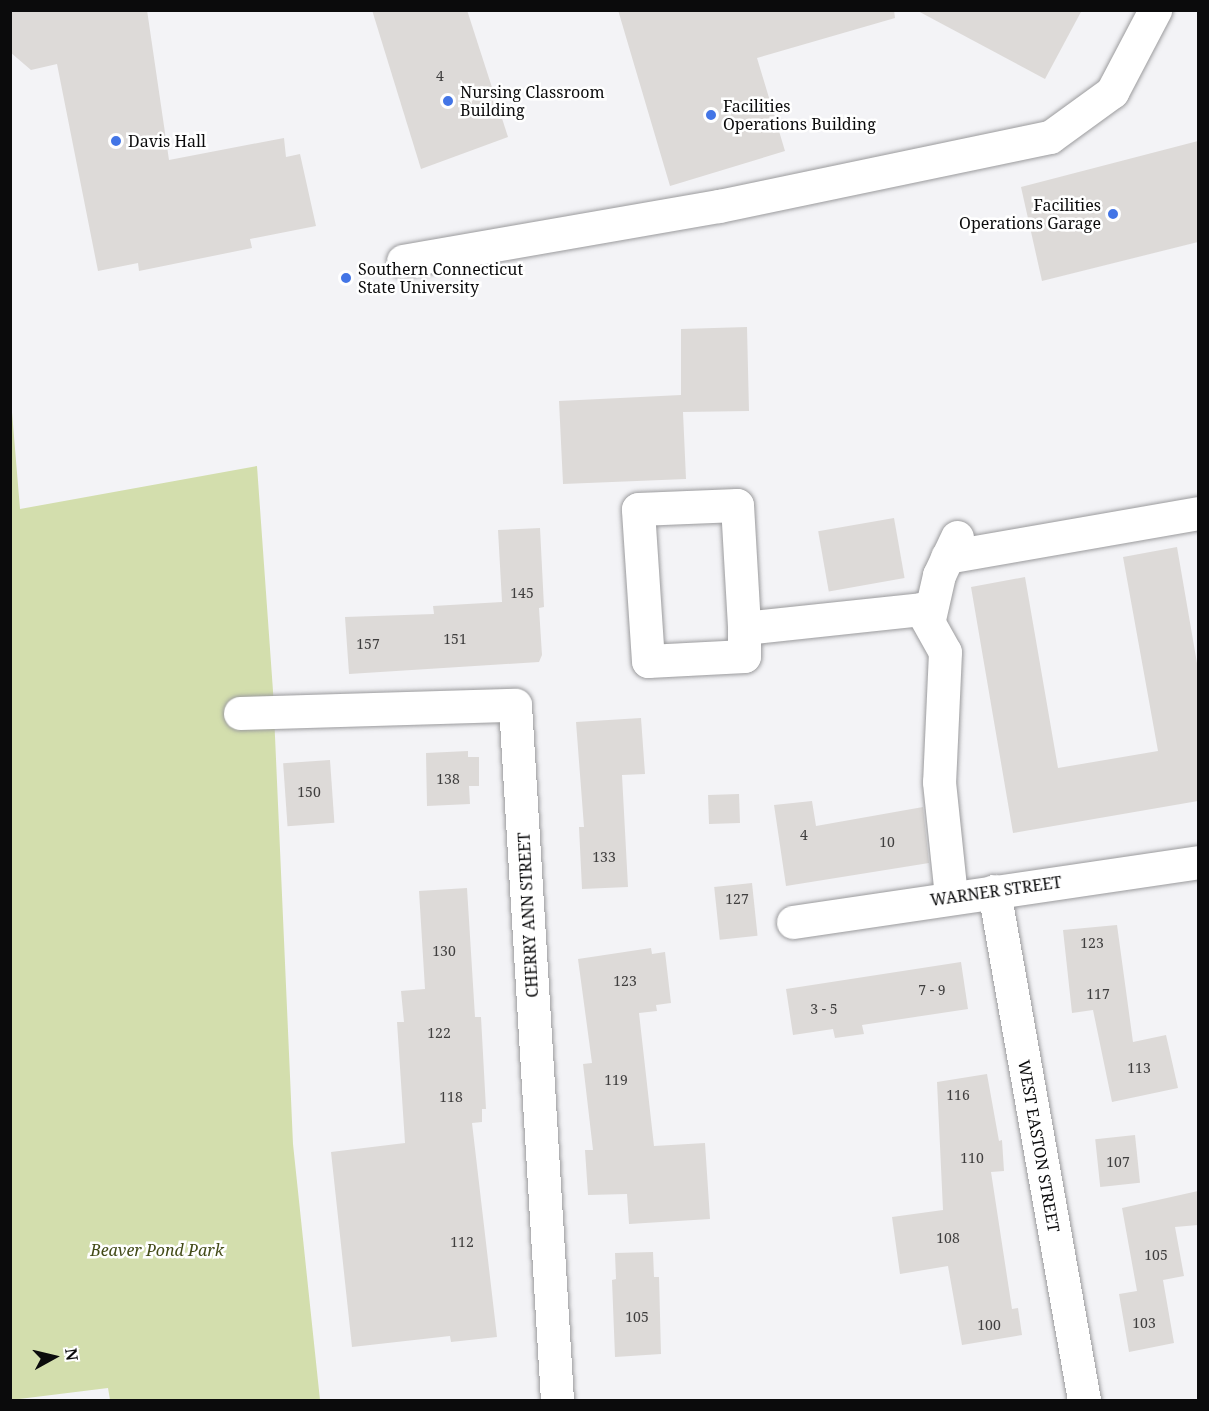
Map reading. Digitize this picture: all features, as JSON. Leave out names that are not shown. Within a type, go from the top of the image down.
[{"type":"street","points":[[403,261],[719,206],[1050,137],[1112,92],[1155,10]]},
{"type":"street","points":[[737,505],[744,628],[744,656],[648,661],[638,509],[737,505]]},
{"type":"street","points":[[929,619],[953,544],[1198,513]]},
{"type":"street","points":[[744,628],[921,609],[929,619],[945,652],[939,782],[951,897]]},
{"type":"street","name":"CHERRY ANN STREET","points":[[240,713],[515,705],[557,1401]]},
{"type":"street","name":"WARNER STREET","points":[[793,922],[1198,862]]},
{"type":"street","name":"WEST EASTON STREET","points":[[993,891],[1084,1401]]},
{"type":"green space","name":"Beaver Pond Park","points":[[10,388],[20,509],[257,466],[273,691],[293,1144],[320,1400],[110,1400],[108,1388],[11,1400]]},
{"type":"building","name":"Davis Hall","points":[[10,10],[147,10],[169,160],[284,138],[286,157],[300,154],[316,226],[250,239],[252,248],[139,271],[138,263],[98,271],[57,64],[31,70],[10,52]]},
{"type":"building","name":"Nursing Classroom Building","points":[[372,10],[467,10],[508,137],[421,169]]},
{"type":"building","name":"Facilities Operations Building","points":[[618,10],[894,10],[895,18],[757,58],[785,151],[670,186]]},
{"type":"building","points":[[916,10],[1082,10],[1045,79]]},
{"type":"building","name":"Facilities Operations Garage","points":[[1198,141],[1198,242],[1042,281],[1021,187]]},
{"type":"building","points":[[747,327],[749,411],[683,412],[686,479],[563,484],[559,401],[681,395],[681,329]]},
{"type":"building","points":[[894,518],[905,578],[829,591],[818,531]]},
{"type":"building","points":[[540,528],[544,607],[539,608],[542,655],[539,662],[349,674],[345,617],[434,614],[433,606],[502,602],[498,530]]},
{"type":"building","points":[[1177,547],[1198,669],[1198,801],[1013,833],[971,587],[1025,577],[1058,768],[1158,751],[1123,557]]},
{"type":"building","points":[[641,718],[645,774],[622,775],[628,887],[582,889],[579,827],[584,827],[576,722]]},
{"type":"building","points":[[468,751],[468,757],[479,757],[479,786],[469,786],[470,804],[427,806],[426,753]]},
{"type":"building","points":[[330,760],[334,823],[288,826],[283,763]]},
{"type":"building","points":[[739,794],[740,823],[709,824],[708,795]]},
{"type":"building","points":[[812,801],[816,826],[923,807],[929,863],[786,886],[774,805]]},
{"type":"building","points":[[752,883],[758,936],[720,940],[714,887]]},
{"type":"building","points":[[467,888],[475,1017],[481,1017],[486,1109],[482,1109],[482,1122],[472,1123],[497,1337],[451,1342],[450,1336],[352,1347],[331,1152],[405,1143],[397,1022],[404,1022],[401,991],[425,989],[419,891]]},
{"type":"building","points":[[1117,925],[1133,1042],[1166,1035],[1178,1088],[1112,1102],[1093,1010],[1072,1013],[1063,930]]},
{"type":"building","points":[[651,948],[652,954],[665,952],[671,1003],[656,1005],[657,1011],[639,1013],[654,1146],[705,1143],[710,1219],[629,1224],[627,1194],[588,1195],[585,1150],[593,1150],[583,1064],[592,1063],[578,959]]},
{"type":"building","points":[[961,962],[968,1009],[862,1025],[864,1034],[835,1038],[833,1029],[793,1035],[786,989]]},
{"type":"building","points":[[987,1074],[999,1141],[1002,1140],[1004,1171],[991,1172],[1012,1309],[1018,1308],[1022,1335],[962,1345],[948,1266],[900,1274],[892,1217],[943,1210],[937,1082]]},
{"type":"building","points":[[1135,1135],[1140,1183],[1100,1187],[1095,1139]]},
{"type":"building","points":[[1198,1191],[1198,1225],[1175,1227],[1184,1276],[1163,1280],[1174,1343],[1129,1352],[1119,1294],[1137,1291],[1122,1208]]},
{"type":"building","points":[[653,1252],[654,1277],[659,1277],[661,1354],[615,1357],[612,1280],[616,1279],[615,1253]]},
{"type":"place","name":"Nursing Classroom Building","points":[[448,101]]},
{"type":"place","name":"Facilities Operations Building","points":[[711,115]]},
{"type":"place","name":"Davis Hall","points":[[116,141]]},
{"type":"place","name":"Facilities Operations Garage","points":[[1113,214]]},
{"type":"place","name":"Southern Connecticut State University","points":[[346,278]]}]
